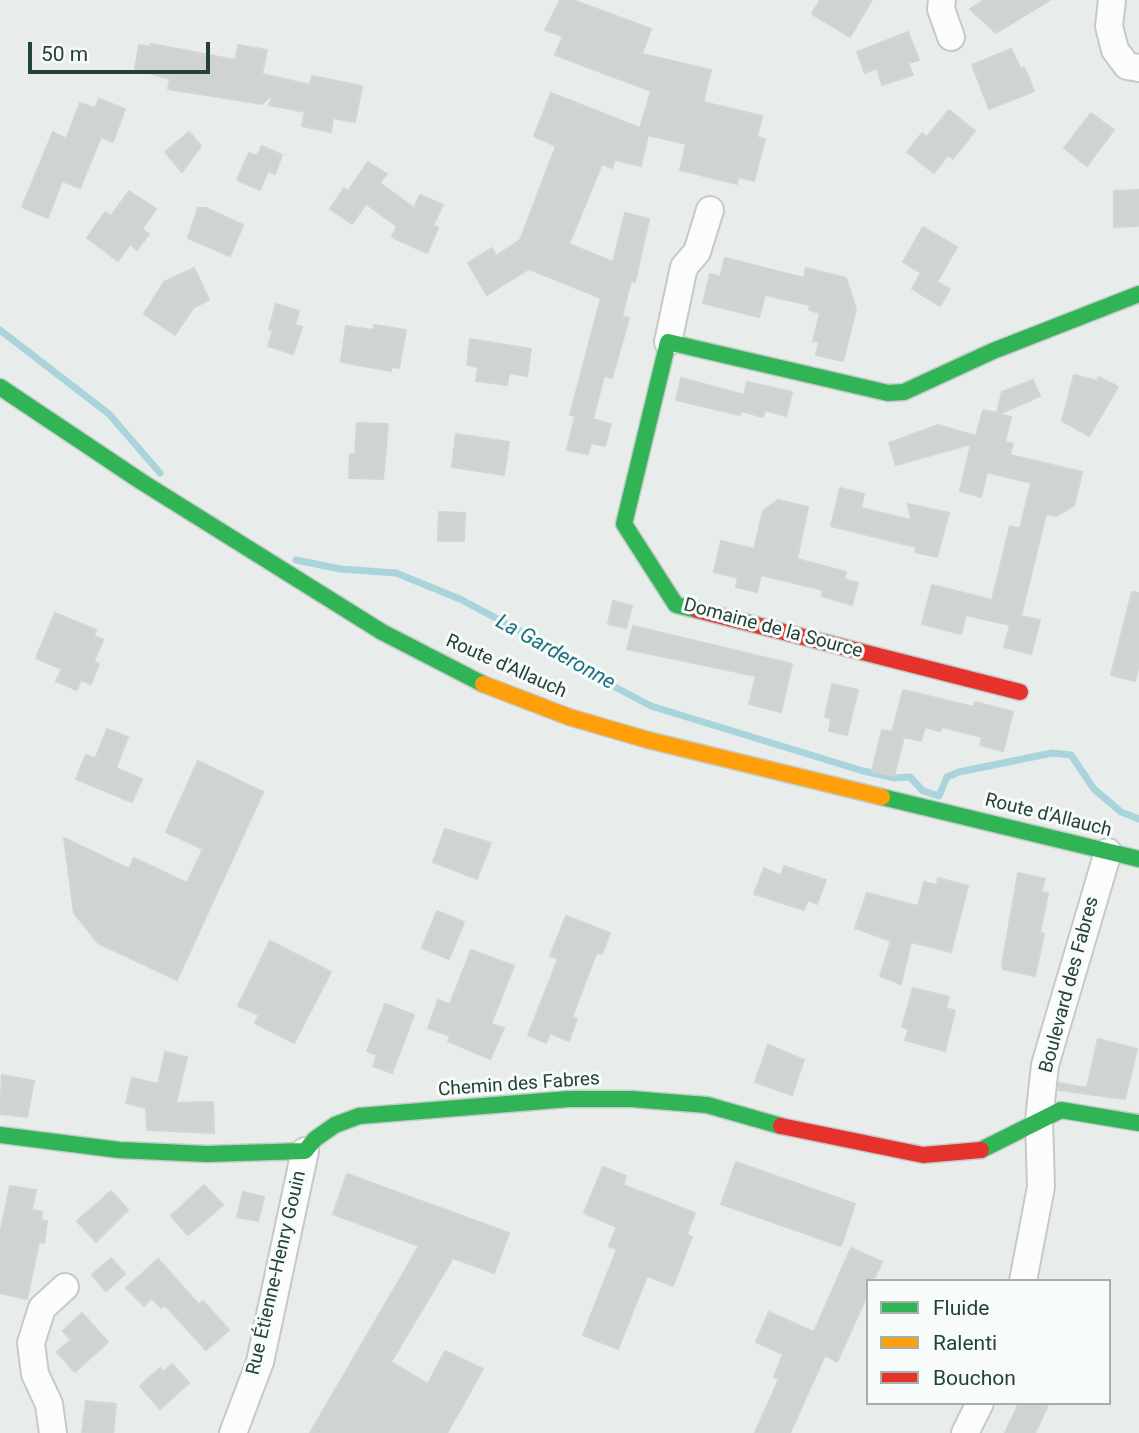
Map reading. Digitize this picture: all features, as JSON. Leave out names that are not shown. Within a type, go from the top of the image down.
[{"type":"street","points":[[942,0],[942,9],[951,37]]},
{"type":"street","points":[[1112,0],[1109,26],[1115,50],[1128,65],[1139,68]]},
{"type":"street","name":"Domaine de la Source","points":[[710,209],[697,252],[684,267],[624,524],[676,606],[1020,692]]},
{"type":"street","points":[[668,342],[888,393],[904,392],[993,351],[1139,294]]},
{"type":"street","name":"Route d'Allauch","points":[[0,387],[142,482],[382,632],[487,686],[569,717],[648,740],[1139,859]]},
{"type":"street","name":"Boulevard des Fabres","points":[[1023,1279],[1041,1187],[1039,1120],[1045,1065],[1108,852]]},
{"type":"street","name":"Chemin des Fabres","points":[[305,1151],[315,1139],[335,1125],[359,1116],[569,1100],[631,1099],[707,1105],[802,1132],[923,1155],[987,1150],[1061,1110],[1139,1123]]},
{"type":"street","points":[[0,1135],[119,1150],[207,1154],[305,1151]]},
{"type":"street","name":"Rue Étienne-Henry Gouin","points":[[233,1433],[260,1362],[305,1151]]},
{"type":"street","points":[[53,1433],[48,1404],[35,1374],[31,1343],[42,1308],[65,1287]]},
{"type":"street","points":[[965,1433],[979,1405]]},
{"type":"building","points":[[560,0],[573,0],[651,29],[642,54],[711,70],[703,102],[762,116],[757,137],[765,139],[754,181],[738,177],[737,184],[680,170],[686,144],[648,135],[641,166],[615,160],[612,168],[602,164],[569,244],[613,262],[625,213],[649,219],[635,282],[631,281],[622,316],[629,318],[612,378],[604,376],[593,419],[611,424],[605,446],[591,443],[588,454],[567,450],[575,416],[570,415],[601,298],[529,269],[487,295],[468,263],[492,248],[496,256],[520,240],[556,146],[534,136],[551,93],[640,128],[651,91],[555,55],[563,36],[545,30]]},
{"type":"building","points":[[820,0],[872,0],[850,37],[812,14]]},
{"type":"building","points":[[984,0],[1050,0],[996,33],[970,9]]},
{"type":"building","points":[[908,32],[919,60],[908,63],[913,75],[882,85],[877,68],[865,73],[857,52]]},
{"type":"building","points":[[151,44],[236,60],[238,45],[267,50],[262,74],[310,85],[312,76],[362,86],[355,122],[333,118],[331,132],[302,126],[305,112],[269,105],[274,93],[262,104],[168,89],[170,79],[135,69],[139,45],[151,47]]},
{"type":"building","points":[[1011,49],[1021,69],[1024,67],[1034,91],[989,109],[972,65]]},
{"type":"building","points":[[99,99],[125,109],[113,142],[101,137],[80,188],[62,181],[48,218],[22,207],[53,132],[66,139],[80,103],[95,108]]},
{"type":"building","points":[[949,110],[975,131],[953,159],[948,155],[934,173],[907,152],[922,133],[927,137]]},
{"type":"building","points":[[1091,113],[1114,130],[1087,166],[1064,148]]},
{"type":"building","points":[[189,132],[201,146],[182,172],[165,152]]},
{"type":"building","points":[[262,146],[282,155],[275,174],[268,171],[260,190],[237,180],[249,153],[257,156]]},
{"type":"building","points":[[368,162],[387,174],[380,183],[414,208],[420,195],[443,205],[433,225],[438,228],[427,253],[392,237],[397,226],[366,204],[352,224],[330,209],[344,188],[348,191]]},
{"type":"building","points":[[1139,190],[1138,226],[1114,227],[1114,191]]},
{"type":"building","points":[[129,191],[156,209],[142,229],[149,234],[137,250],[130,244],[118,261],[87,238],[105,212],[111,216]]},
{"type":"building","points":[[198,208],[206,208],[243,225],[230,256],[188,238]]},
{"type":"building","points":[[923,227],[957,247],[937,282],[950,289],[940,306],[912,289],[921,273],[903,262]]},
{"type":"building","points":[[725,258],[804,278],[806,268],[846,278],[856,309],[843,361],[816,355],[819,342],[813,341],[820,313],[809,310],[810,305],[765,295],[759,317],[703,303],[710,274],[720,277]]},
{"type":"building","points":[[194,268],[209,300],[194,307],[175,335],[144,314],[164,282]]},
{"type":"building","points":[[276,304],[299,311],[295,325],[302,327],[293,354],[268,346],[273,330],[269,329]]},
{"type":"building","points":[[374,325],[406,330],[399,368],[391,367],[391,371],[341,362],[346,326],[373,330]]},
{"type":"building","points":[[470,339],[531,349],[527,376],[509,373],[507,385],[476,381],[478,367],[467,365]]},
{"type":"building","points":[[1074,375],[1097,381],[1099,377],[1118,387],[1089,436],[1062,421]]},
{"type":"building","points":[[681,378],[744,395],[747,382],[792,392],[786,416],[765,410],[763,417],[741,411],[740,415],[676,400]]},
{"type":"building","points":[[1033,380],[1040,396],[999,414],[1011,417],[1005,442],[1013,444],[1010,455],[1082,472],[1074,506],[1056,516],[1046,514],[1021,616],[1040,620],[1031,654],[1004,647],[1010,625],[966,615],[961,634],[922,624],[932,585],[992,600],[1010,526],[1020,529],[1031,483],[987,472],[981,497],[960,491],[971,444],[896,465],[889,443],[938,425],[976,436],[983,410],[997,413],[1002,392]]},
{"type":"building","points":[[357,423],[388,424],[383,479],[349,478],[350,454],[355,454]]},
{"type":"building","points":[[456,434],[509,442],[504,475],[452,467]]},
{"type":"building","points":[[840,488],[864,494],[861,508],[911,520],[908,504],[949,513],[937,557],[915,552],[916,547],[831,526]]},
{"type":"building","points":[[778,500],[808,507],[797,559],[846,572],[844,579],[858,583],[852,605],[822,596],[823,590],[761,575],[757,592],[736,587],[738,578],[714,572],[721,541],[754,549],[763,511]]},
{"type":"building","points":[[439,512],[465,513],[464,541],[438,541]]},
{"type":"building","points":[[1132,592],[1139,593],[1139,664],[1135,681],[1111,675]]},
{"type":"building","points":[[613,601],[632,606],[626,628],[608,624]]},
{"type":"building","points":[[55,613],[96,630],[94,636],[103,640],[94,661],[99,664],[91,684],[81,680],[77,690],[56,681],[62,669],[36,658]]},
{"type":"building","points":[[633,626],[792,664],[781,712],[749,704],[756,676],[627,649]]},
{"type":"building","points":[[832,684],[858,690],[847,735],[829,731],[831,718],[825,717]]},
{"type":"building","points":[[903,690],[974,707],[975,702],[1013,712],[1003,751],[980,745],[982,737],[942,727],[940,731],[925,727],[921,741],[904,737],[894,776],[872,771],[882,730],[892,732]]},
{"type":"building","points":[[107,729],[128,737],[116,768],[142,779],[132,802],[76,779],[86,755],[95,759]]},
{"type":"building","points":[[198,761],[263,792],[177,980],[98,943],[74,913],[64,838],[129,869],[134,858],[187,883],[203,849],[166,832]]},
{"type":"building","points":[[445,829],[491,843],[477,879],[433,862]]},
{"type":"building","points":[[784,866],[826,880],[817,904],[808,900],[804,910],[754,894],[764,868],[781,876]]},
{"type":"building","points":[[1018,873],[1045,879],[1041,892],[1048,893],[1040,933],[1044,934],[1035,976],[1003,969],[1002,965]]},
{"type":"building","points":[[938,878],[968,886],[951,952],[911,942],[901,984],[880,976],[891,941],[855,928],[867,893],[918,906],[924,882],[937,885]]},
{"type":"building","points":[[437,911],[464,922],[449,959],[422,948]]},
{"type":"building","points":[[566,916],[610,933],[602,954],[597,952],[572,1017],[577,1019],[569,1041],[550,1033],[546,1043],[528,1035],[558,959],[550,956]]},
{"type":"building","points":[[270,941],[331,972],[294,1043],[255,1023],[259,1015],[238,1006]]},
{"type":"building","points":[[471,950],[514,966],[491,1024],[504,1028],[490,1059],[448,1041],[450,1036],[428,1028],[438,1000],[450,1004]]},
{"type":"building","points":[[913,988],[949,997],[946,1008],[955,1011],[945,1051],[905,1040],[909,1029],[902,1027]]},
{"type":"building","points":[[385,1004],[414,1015],[392,1073],[373,1066],[377,1055],[367,1051]]},
{"type":"building","points":[[1098,1039],[1137,1049],[1125,1099],[1058,1090],[1059,1083],[1087,1088]]},
{"type":"building","points":[[768,1045],[804,1060],[792,1095],[755,1082]]},
{"type":"building","points":[[165,1052],[187,1057],[176,1103],[213,1102],[214,1133],[147,1130],[146,1108],[126,1103],[132,1078],[158,1084]]},
{"type":"building","points":[[2,1075],[34,1081],[27,1117],[0,1114]]},
{"type":"building","points":[[736,1162],[855,1204],[841,1246],[721,1204]]},
{"type":"building","points":[[603,1167],[626,1176],[623,1185],[695,1213],[687,1234],[692,1237],[673,1286],[647,1276],[618,1349],[583,1335],[617,1249],[609,1246],[617,1227],[584,1213]]},
{"type":"building","points":[[347,1174],[509,1233],[494,1273],[453,1258],[391,1362],[428,1384],[445,1351],[483,1369],[447,1433],[310,1433],[419,1246],[333,1214]]},
{"type":"building","points":[[204,1185],[223,1205],[188,1235],[171,1216]]},
{"type":"building","points":[[10,1186],[36,1190],[32,1210],[42,1212],[41,1220],[47,1221],[44,1243],[39,1242],[27,1299],[0,1293],[0,1234]]},
{"type":"building","points":[[111,1191],[128,1210],[96,1242],[77,1221]]},
{"type":"building","points":[[243,1192],[264,1197],[258,1221],[237,1217]]},
{"type":"building","points":[[851,1248],[882,1262],[874,1279],[866,1279],[866,1297],[837,1362],[825,1355],[790,1433],[755,1433],[779,1379],[774,1377],[783,1354],[756,1342],[769,1312],[814,1332]]},
{"type":"building","points":[[111,1258],[125,1274],[106,1291],[92,1275]]},
{"type":"building","points":[[158,1259],[199,1305],[203,1301],[229,1330],[206,1350],[165,1305],[161,1308],[152,1298],[144,1306],[126,1288]]},
{"type":"building","points":[[82,1313],[108,1342],[75,1372],[57,1352],[71,1340],[63,1331]]},
{"type":"building","points":[[172,1364],[189,1383],[160,1409],[140,1386],[160,1368],[163,1372]]},
{"type":"building","points":[[86,1401],[116,1404],[113,1433],[82,1433]]},
{"type":"building","points":[[1018,1405],[1048,1405],[1035,1433],[1005,1433]]},
{"type":"waterway","name":"La Garderonne","points":[[0,330],[109,414],[160,473]]},
{"type":"waterway","name":"La Garderonne","points":[[296,560],[340,569],[396,573],[460,599],[565,655],[577,667],[651,706],[863,771],[895,778],[910,777],[923,791],[939,796],[947,777],[959,772],[1052,753],[1071,755],[1094,789],[1121,812],[1139,819]]},
{"type":"traffic: fast","points":[[697,610],[676,605],[624,524],[668,342],[888,393],[904,392],[993,351],[1139,294]]},
{"type":"traffic: fast","points":[[0,387],[142,482],[382,632],[483,684]]},
{"type":"traffic: fast","points":[[882,797],[1139,859]]},
{"type":"traffic: fast","points":[[0,1135],[119,1150],[207,1154],[305,1151],[315,1139],[335,1125],[359,1116],[569,1099],[631,1099],[707,1105],[781,1126]]},
{"type":"traffic: fast","points":[[981,1150],[1061,1110],[1139,1123]]},
{"type":"traffic: slow","points":[[483,684],[569,717],[648,740],[882,797]]},
{"type":"traffic: jam","points":[[697,610],[1020,692]]},
{"type":"traffic: jam","points":[[781,1126],[923,1155],[981,1150]]}]
